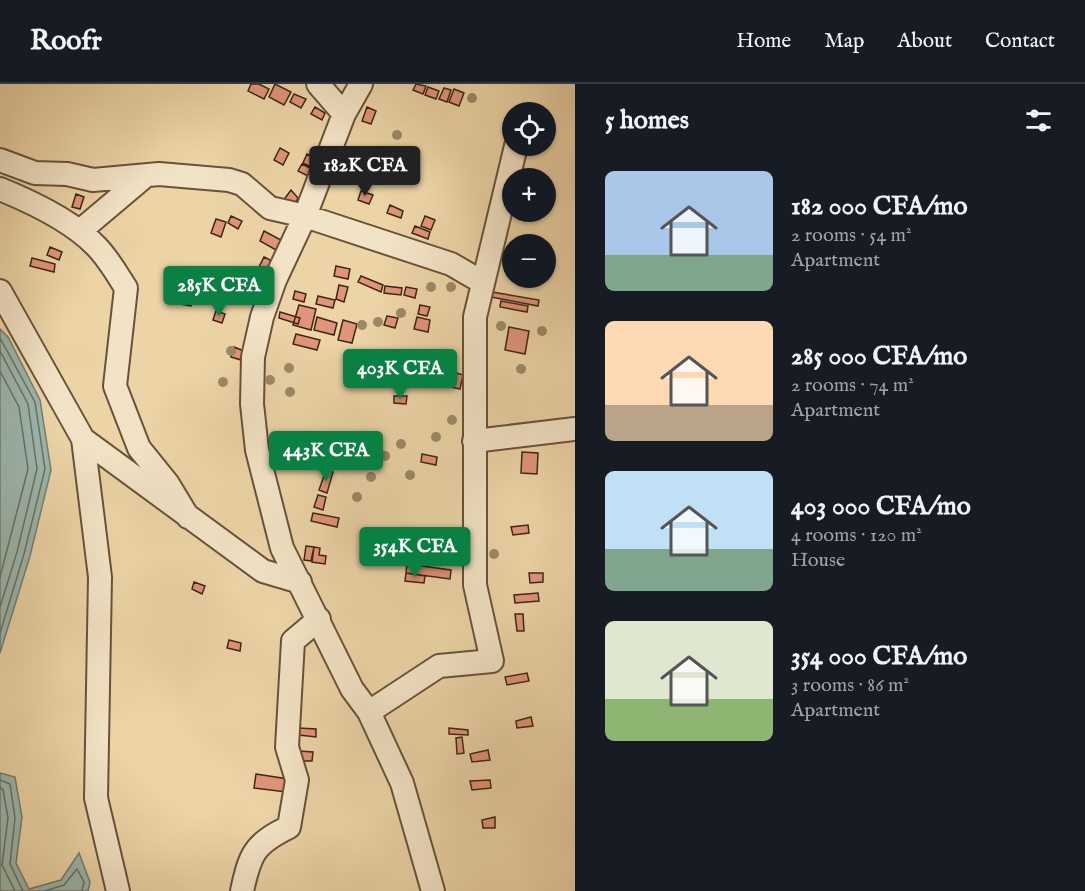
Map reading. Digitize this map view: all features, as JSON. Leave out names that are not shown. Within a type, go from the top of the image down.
[{"type":"street","points":[[318,84],[344,114]]},
{"type":"street","points":[[362,84],[344,114],[305,216],[275,280],[262,317],[253,357],[252,392],[257,450],[282,548],[352,689],[369,712],[402,783],[433,891]]},
{"type":"street","points":[[369,712],[439,666],[492,661],[475,585],[476,317],[482,282],[514,156]]},
{"type":"street","points":[[0,160],[35,173],[67,174],[93,180],[159,174],[229,180],[252,191],[263,205],[305,216],[451,264],[482,282]]},
{"type":"street","points":[[80,231],[144,177]]},
{"type":"street","points":[[0,189],[19,196],[80,231],[98,247],[126,288],[115,386],[139,448],[168,484],[188,517]]},
{"type":"street","points":[[0,291],[83,439],[100,577],[96,798],[118,891]]},
{"type":"street","points":[[474,441],[575,429]]},
{"type":"street","points":[[83,439],[263,571],[300,582]]},
{"type":"street","points":[[242,891],[249,862],[266,838],[289,827],[297,780],[287,747],[293,641],[319,619]]},
{"type":"water","points":[[0,329],[8,337],[40,400],[51,470],[30,556],[0,653]]},
{"type":"water","points":[[0,773],[15,777],[22,817],[16,863],[29,889],[61,880],[79,853],[90,882],[88,891],[0,891]]},
{"type":"building","points":[[251,84],[259,84],[269,89],[264,99],[248,91]]},
{"type":"building","points":[[275,84],[291,92],[284,105],[269,97]]},
{"type":"building","points":[[416,84],[426,86],[423,94],[413,90]]},
{"type":"building","points":[[428,87],[439,91],[436,99],[425,95]]},
{"type":"building","points":[[444,88],[451,90],[447,102],[439,99]]},
{"type":"building","points":[[454,89],[464,93],[459,106],[449,102]]},
{"type":"building","points":[[294,94],[306,99],[301,108],[290,102]]},
{"type":"building","points":[[315,107],[325,113],[322,120],[311,114]]},
{"type":"building","points":[[367,107],[376,111],[371,124],[362,121]]},
{"type":"building","points":[[280,148],[289,153],[283,165],[274,160]]},
{"type":"building","points":[[376,149],[387,153],[383,163],[372,159]]},
{"type":"building","points":[[307,154],[317,159],[313,168],[303,163]]},
{"type":"building","points":[[302,164],[312,169],[308,176],[298,171]]},
{"type":"building","points":[[291,190],[298,198],[291,212],[280,205]]},
{"type":"building","points":[[361,191],[373,195],[369,204],[358,200]]},
{"type":"building","points":[[76,194],[84,197],[80,209],[72,207]]},
{"type":"building","points":[[390,205],[403,211],[401,218],[387,213]]},
{"type":"building","points":[[231,216],[242,221],[238,229],[228,223]]},
{"type":"building","points":[[425,216],[435,220],[431,230],[421,226]]},
{"type":"building","points":[[216,219],[226,222],[221,237],[211,233]]},
{"type":"building","points":[[415,226],[430,232],[428,239],[412,233]]},
{"type":"building","points":[[264,231],[281,240],[276,250],[260,241]]},
{"type":"building","points":[[50,247],[62,252],[59,260],[47,255]]},
{"type":"building","points":[[264,257],[274,262],[268,274],[258,269]]},
{"type":"building","points":[[32,258],[55,264],[54,272],[30,266]]},
{"type":"building","points":[[336,266],[350,269],[348,279],[334,276]]},
{"type":"building","points":[[361,276],[383,285],[381,292],[358,282]]},
{"type":"building","points":[[339,285],[348,287],[344,302],[336,299]]},
{"type":"building","points":[[385,286],[402,288],[401,295],[384,293]]},
{"type":"building","points":[[406,287],[417,289],[415,298],[404,295]]},
{"type":"building","points":[[295,291],[306,294],[304,302],[293,299]]},
{"type":"building","points":[[492,292],[539,300],[538,306],[491,297]]},
{"type":"building","points":[[181,296],[192,298],[191,306],[179,304]]},
{"type":"building","points":[[318,296],[335,300],[333,308],[316,304]]},
{"type":"building","points":[[501,301],[528,306],[527,312],[500,307]]},
{"type":"building","points":[[299,305],[316,309],[311,330],[293,325]]},
{"type":"building","points":[[420,305],[430,307],[427,316],[418,314]]},
{"type":"building","points":[[216,311],[225,314],[222,323],[213,320]]},
{"type":"building","points":[[280,312],[300,318],[298,324],[279,318]]},
{"type":"building","points":[[387,316],[398,318],[395,328],[384,325]]},
{"type":"building","points":[[317,317],[337,323],[334,335],[314,330]]},
{"type":"building","points":[[417,317],[430,320],[428,332],[414,329]]},
{"type":"building","points":[[343,320],[357,324],[352,343],[338,340]]},
{"type":"building","points":[[509,327],[529,331],[525,354],[505,350]]},
{"type":"building","points":[[296,334],[320,340],[317,350],[293,344]]},
{"type":"building","points":[[234,347],[244,351],[241,360],[231,357]]},
{"type":"building","points":[[450,371],[463,375],[460,389],[446,386]]},
{"type":"building","points":[[394,396],[407,396],[406,404],[394,403]]},
{"type":"building","points":[[336,438],[344,441],[340,452],[332,449]]},
{"type":"building","points":[[522,452],[538,453],[537,474],[521,473]]},
{"type":"building","points":[[422,454],[437,457],[436,465],[421,462]]},
{"type":"building","points":[[326,470],[333,472],[327,493],[319,490]]},
{"type":"building","points":[[318,495],[326,497],[323,510],[314,507]]},
{"type":"building","points":[[313,513],[339,518],[337,527],[311,521]]},
{"type":"building","points":[[528,525],[529,533],[513,535],[511,527]]},
{"type":"building","points":[[306,546],[314,547],[311,561],[304,560]]},
{"type":"building","points":[[314,547],[320,548],[319,555],[326,556],[325,564],[312,562]]},
{"type":"building","points":[[407,564],[451,570],[450,579],[406,573]]},
{"type":"building","points":[[406,573],[425,576],[424,583],[405,581]]},
{"type":"building","points":[[529,573],[543,573],[543,582],[530,583]]},
{"type":"building","points":[[194,582],[205,586],[202,594],[192,589]]},
{"type":"building","points":[[538,593],[539,601],[515,603],[514,595]]},
{"type":"building","points":[[515,614],[523,614],[524,631],[517,631]]},
{"type":"building","points":[[229,640],[241,643],[240,651],[227,648]]},
{"type":"building","points":[[527,673],[529,681],[507,685],[505,677]]},
{"type":"building","points":[[531,717],[533,726],[517,728],[516,721]]},
{"type":"building","points":[[299,728],[316,729],[316,737],[299,735]]},
{"type":"building","points":[[449,728],[468,730],[468,735],[449,734]]},
{"type":"building","points":[[462,737],[464,753],[457,754],[456,738]]},
{"type":"building","points":[[488,750],[490,760],[472,762],[470,754]]},
{"type":"building","points":[[299,751],[313,752],[312,761],[298,761]]},
{"type":"building","points":[[256,774],[288,779],[286,792],[254,788]]},
{"type":"building","points":[[490,780],[491,788],[472,790],[470,781]]},
{"type":"building","points":[[495,817],[495,828],[483,828],[482,820]]}]
